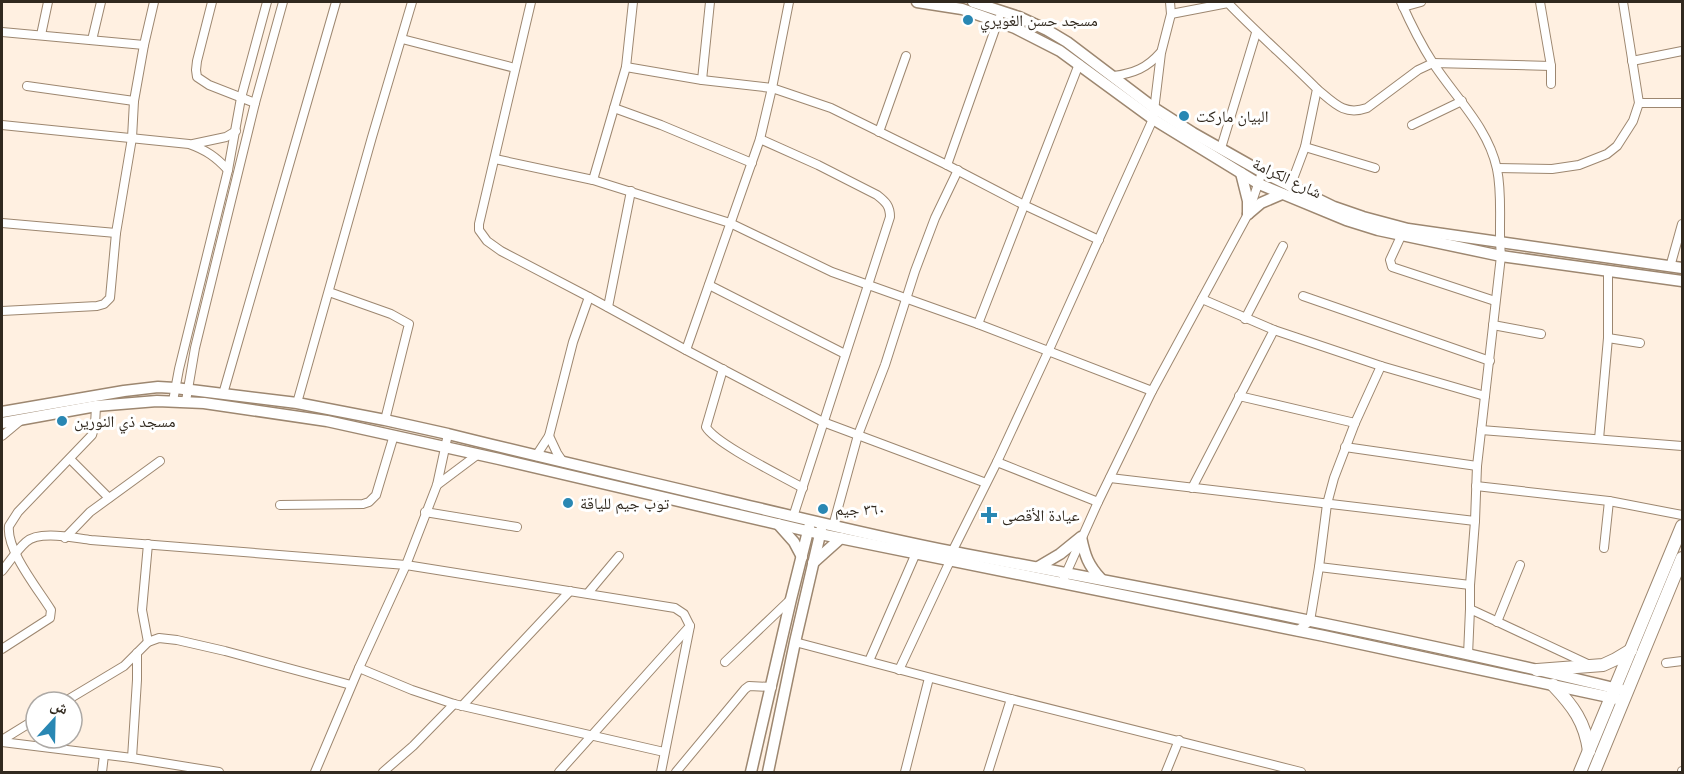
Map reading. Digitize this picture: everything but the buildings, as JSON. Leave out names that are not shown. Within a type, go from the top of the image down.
[{"type":"main road","points":[[1580,772],[1683,526]]},
{"type":"main road","points":[[1594,772],[1683,558]]},
{"type":"main road","points":[[1537,670],[1593,666],[1616,659],[1631,650]]},
{"type":"main road","points":[[1553,685],[1572,705],[1581,720],[1589,751]]},
{"type":"street","points":[[41,35],[48,2]]},
{"type":"street","points":[[92,40],[101,2]]},
{"type":"street","points":[[2,311],[97,306],[104,304],[110,298],[116,233],[132,138],[134,101],[154,2]]},
{"type":"street","points":[[212,2],[197,61],[197,76],[209,85],[255,103]]},
{"type":"street","points":[[173,400],[228,170],[241,98],[267,2]]},
{"type":"street","points":[[186,401],[195,348],[255,103],[283,2]]},
{"type":"street","points":[[223,394],[336,2]]},
{"type":"street","points":[[297,403],[412,2]]},
{"type":"street","points":[[531,2],[479,225],[479,231],[487,241],[501,251],[824,422],[986,483]]},
{"type":"street","points":[[593,180],[626,67],[633,2]]},
{"type":"street","points":[[702,80],[710,2]]},
{"type":"street","points":[[686,350],[752,163],[772,88],[789,2]]},
{"type":"street","name":"شارع الكرامة","points":[[917,2],[936,3],[1000,16],[1047,30],[1114,76],[1153,113],[1221,148],[1262,172],[1286,190],[1346,220],[1502,256],[1683,281]]},
{"type":"street","name":"شارع الكرامة","points":[[973,2],[1060,51],[1259,184],[1286,190],[1408,229],[1683,268]]},
{"type":"street","points":[[900,669],[1099,240],[1153,113],[1161,53],[1171,14],[1170,2]]},
{"type":"street","points":[[1171,14],[1230,2],[1256,33],[1284,56],[1317,89],[1336,105],[1348,111],[1367,108],[1433,63],[1551,66]]},
{"type":"street","points":[[1421,2],[1402,4],[1433,63],[1478,123],[1497,168],[1501,203],[1502,256],[1477,466],[1468,655]]},
{"type":"street","points":[[1540,2],[1551,66],[1551,84]]},
{"type":"street","points":[[1497,168],[1565,168],[1607,154],[1617,146],[1626,134],[1639,104],[1623,2]]},
{"type":"street","points":[[948,165],[1000,16]]},
{"type":"street","points":[[2,32],[144,45]]},
{"type":"street","points":[[1221,148],[1256,33]]},
{"type":"street","points":[[402,39],[515,68]]},
{"type":"street","points":[[1060,51],[1067,42]]},
{"type":"street","points":[[1632,61],[1683,51]]},
{"type":"street","points":[[1114,76],[1137,71],[1161,53]]},
{"type":"street","points":[[879,132],[906,56]]},
{"type":"street","points":[[978,324],[1079,64]]},
{"type":"street","points":[[626,67],[702,80],[772,88],[831,108],[958,170],[1024,206],[1099,240]]},
{"type":"street","points":[[27,86],[134,101]]},
{"type":"street","points":[[1248,214],[1261,203],[1286,190],[1305,147],[1317,89]]},
{"type":"street","points":[[1412,125],[1462,101]]},
{"type":"street","points":[[1639,104],[1683,103]]},
{"type":"street","points":[[614,108],[752,163]]},
{"type":"street","points":[[2,125],[189,144],[216,157],[228,170]]},
{"type":"street","points":[[189,144],[226,138],[236,131]]},
{"type":"street","points":[[759,139],[818,165],[877,195],[888,204],[890,209],[890,218],[793,517]]},
{"type":"street","points":[[1305,147],[1375,168]]},
{"type":"street","points":[[495,159],[593,180],[730,224],[805,260],[867,286],[978,324],[1152,391]]},
{"type":"street","points":[[768,772],[813,563],[885,365],[915,271],[935,218],[958,170]]},
{"type":"street","points":[[1061,584],[1081,537],[1152,391],[1248,214],[1262,172]]},
{"type":"street","points":[[1241,173],[1248,201],[1248,214]]},
{"type":"street","points":[[608,307],[631,191]]},
{"type":"street","points":[[2,222],[116,233]]},
{"type":"street","points":[[1670,267],[1683,224]]},
{"type":"street","points":[[1402,234],[1390,260],[1392,267],[1495,301]]},
{"type":"street","points":[[1245,319],[1283,246]]},
{"type":"street","points":[[1599,439],[1608,338],[1608,270]]},
{"type":"street","points":[[709,285],[845,354]]},
{"type":"street","points":[[329,292],[384,311],[409,324],[385,420]]},
{"type":"street","points":[[1303,296],[1490,361]]},
{"type":"street","points":[[536,456],[549,436],[573,342],[589,297]]},
{"type":"street","points":[[1202,299],[1274,330],[1381,366],[1485,396]]},
{"type":"street","points":[[1493,325],[1540,334]]},
{"type":"street","points":[[1192,488],[1274,330]]},
{"type":"street","points":[[1608,338],[1640,343]]},
{"type":"street","points":[[1297,631],[1310,621],[1327,504],[1334,478],[1355,423],[1381,366]]},
{"type":"street","points":[[723,369],[706,427],[708,430],[721,442],[803,488]]},
{"type":"street","points":[[2,423],[22,413],[124,391],[158,387],[297,403],[448,434],[793,517],[809,526]]},
{"type":"street","points":[[1239,396],[1355,423]]},
{"type":"street","points":[[2,412],[22,413],[173,400],[327,421],[778,524],[825,528],[951,556],[1061,584],[1553,685],[1612,692]]},
{"type":"street","points":[[2,649],[50,618],[51,614],[51,609],[16,555],[10,539],[9,525],[18,512],[92,435],[96,406]]},
{"type":"street","points":[[2,436],[22,413]]},
{"type":"street","points":[[1481,430],[1683,446]]},
{"type":"street","points":[[315,772],[351,685],[406,565],[436,485],[448,434]]},
{"type":"street","points":[[280,505],[369,502],[376,495],[394,435]]},
{"type":"street","points":[[549,436],[556,453],[563,462]]},
{"type":"street","points":[[1345,447],[1477,466]]},
{"type":"street","points":[[436,485],[477,455]]},
{"type":"street","points":[[70,459],[109,498]]},
{"type":"street","points":[[65,538],[90,512],[160,461]]},
{"type":"street","points":[[997,462],[1098,502]]},
{"type":"street","points":[[1110,478],[1475,521]]},
{"type":"street","points":[[1476,486],[1609,501],[1683,514]]},
{"type":"street","points":[[1604,548],[1609,501]]},
{"type":"street","points":[[426,512],[517,527]]},
{"type":"street","points":[[778,524],[794,542],[802,557]]},
{"type":"street","points":[[752,772],[809,526]]},
{"type":"street","points":[[825,528],[842,538],[916,553],[1038,567],[1310,621],[1537,670],[1626,696]]},
{"type":"street","points":[[2,571],[27,540],[46,535],[406,565],[675,608],[684,614],[690,626],[661,772]]},
{"type":"street","points":[[1038,567],[1060,554],[1081,537]]},
{"type":"street","points":[[1081,537],[1087,561],[1101,580]]},
{"type":"street","points":[[813,563],[842,538]]},
{"type":"street","points":[[148,544],[142,610],[148,642]]},
{"type":"street","points":[[869,661],[916,553]]},
{"type":"street","points":[[588,593],[619,556]]},
{"type":"street","points":[[1497,622],[1520,565]]},
{"type":"street","points":[[1319,567],[1470,585]]},
{"type":"street","points":[[383,772],[458,705],[570,591]]},
{"type":"street","points":[[726,662],[791,599]]},
{"type":"street","points":[[1470,609],[1593,666]]},
{"type":"street","points":[[559,772],[690,626]]},
{"type":"street","points":[[84,690],[124,666],[148,642],[159,639],[177,640],[225,651],[351,685]]},
{"type":"street","points":[[795,642],[1301,772]]},
{"type":"street","points":[[132,758],[137,653]]},
{"type":"street","points":[[1666,663],[1683,661]]},
{"type":"street","points":[[359,668],[412,690],[458,705],[664,752]]},
{"type":"street","points":[[905,772],[929,678]]},
{"type":"street","points":[[676,772],[745,689],[749,686],[772,687]]},
{"type":"street","points":[[988,772],[1011,699]]},
{"type":"street","points":[[2,741],[24,727]]},
{"type":"street","points":[[1166,772],[1179,740]]},
{"type":"street","points":[[2,741],[219,772]]},
{"type":"street","points":[[102,772],[104,755]]},
{"type":"place","name":"مسجد حسن الغويري","points":[[968,20]]},
{"type":"place","name":"البيان ماركت","points":[[1184,116]]},
{"type":"place","name":"مسجد ذي النورين","points":[[62,421]]},
{"type":"place","name":"توب جيم للياقة","points":[[568,503]]},
{"type":"place","name":"٣٦٠ جيم","points":[[823,509]]},
{"type":"place","name":"عيادة الأقصى","points":[[989,515]]}]
